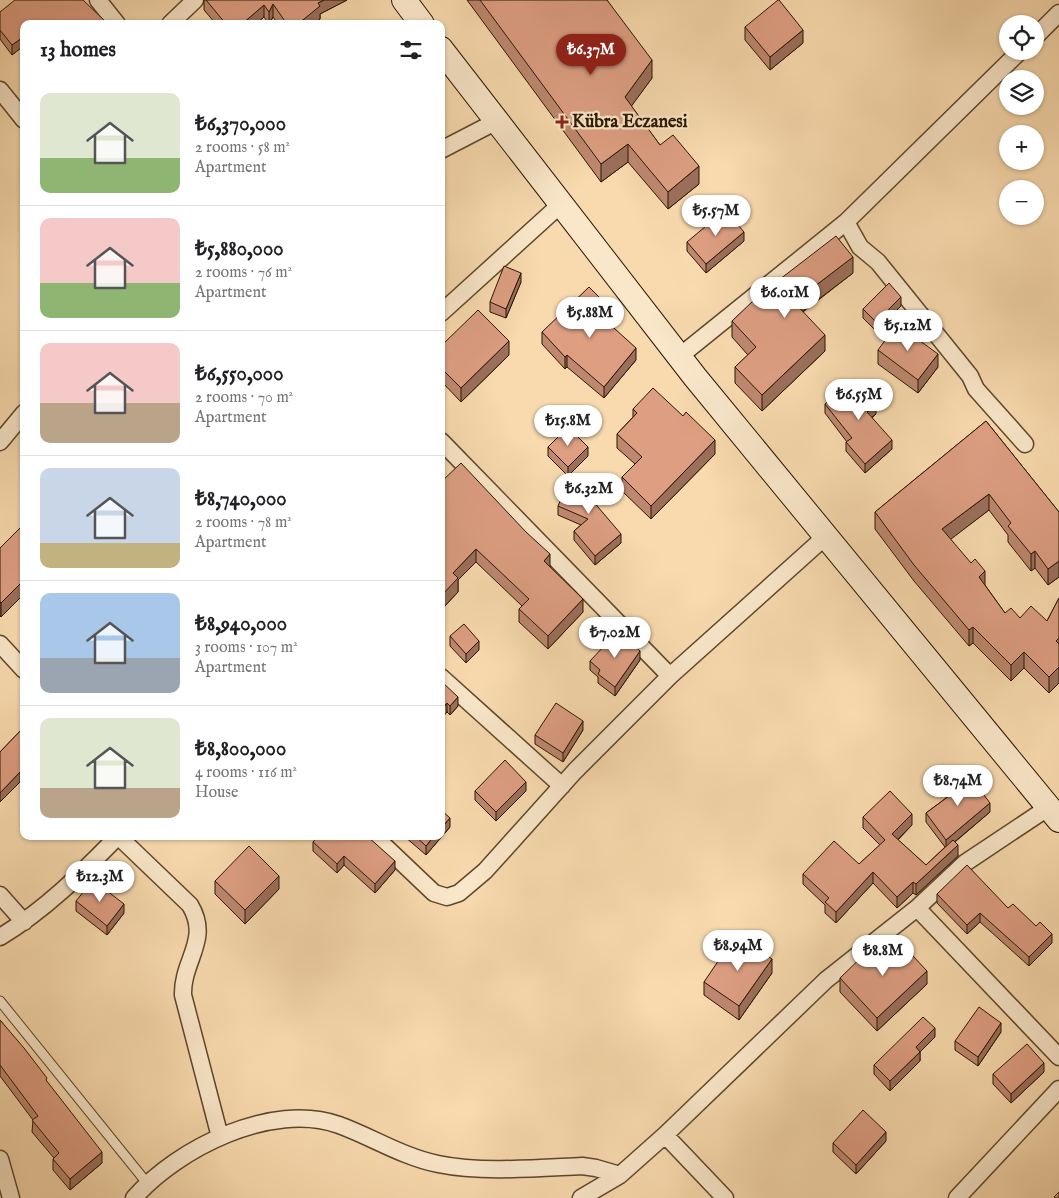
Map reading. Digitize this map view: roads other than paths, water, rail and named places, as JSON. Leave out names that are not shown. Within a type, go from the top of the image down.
[{"type":"street","points":[[98,0],[114,20]]},
{"type":"street","points":[[174,20],[195,0]]},
{"type":"street","points":[[404,0],[419,20]]},
{"type":"street","points":[[1044,28],[1059,13]]},
{"type":"street","points":[[445,53],[680,356],[826,536],[1056,810],[965,863],[917,908],[826,980],[665,1135],[601,1193],[581,1198]]},
{"type":"street","points":[[680,356],[846,222],[1011,60]]},
{"type":"street","points":[[0,90],[20,115]]},
{"type":"street","points":[[445,148],[497,121]]},
{"type":"street","points":[[445,309],[561,204]]},
{"type":"street","points":[[846,222],[860,247],[878,262],[970,376],[976,389],[1025,444]]},
{"type":"street","points":[[0,442],[20,419]]},
{"type":"street","points":[[445,445],[670,676]]},
{"type":"street","points":[[378,840],[434,893],[448,897],[459,893],[485,871],[562,786],[670,676],[826,536]]},
{"type":"street","points":[[0,644],[20,666]]},
{"type":"street","points":[[445,681],[562,786]]},
{"type":"street","points":[[0,937],[24,922],[65,889],[114,840]]},
{"type":"street","points":[[122,840],[190,905],[197,920],[199,938],[184,978],[182,995],[220,1137]]},
{"type":"street","points":[[0,894],[24,922]]},
{"type":"street","points":[[917,908],[1059,1057]]},
{"type":"street","points":[[957,1198],[1059,1089]]},
{"type":"street","points":[[134,1198],[147,1183],[167,1166],[220,1137],[247,1126],[278,1120],[309,1120],[337,1124],[418,1159],[438,1164],[461,1167],[582,1166],[620,1175]]},
{"type":"street","points":[[665,1135],[725,1198]]},
{"type":"street","points":[[0,1159],[11,1198]]},
{"type":"lane","points":[[0,1001],[147,1183]]},
{"type":"place","name":"Kübra Eczanesi","points":[[562,122]]}]
